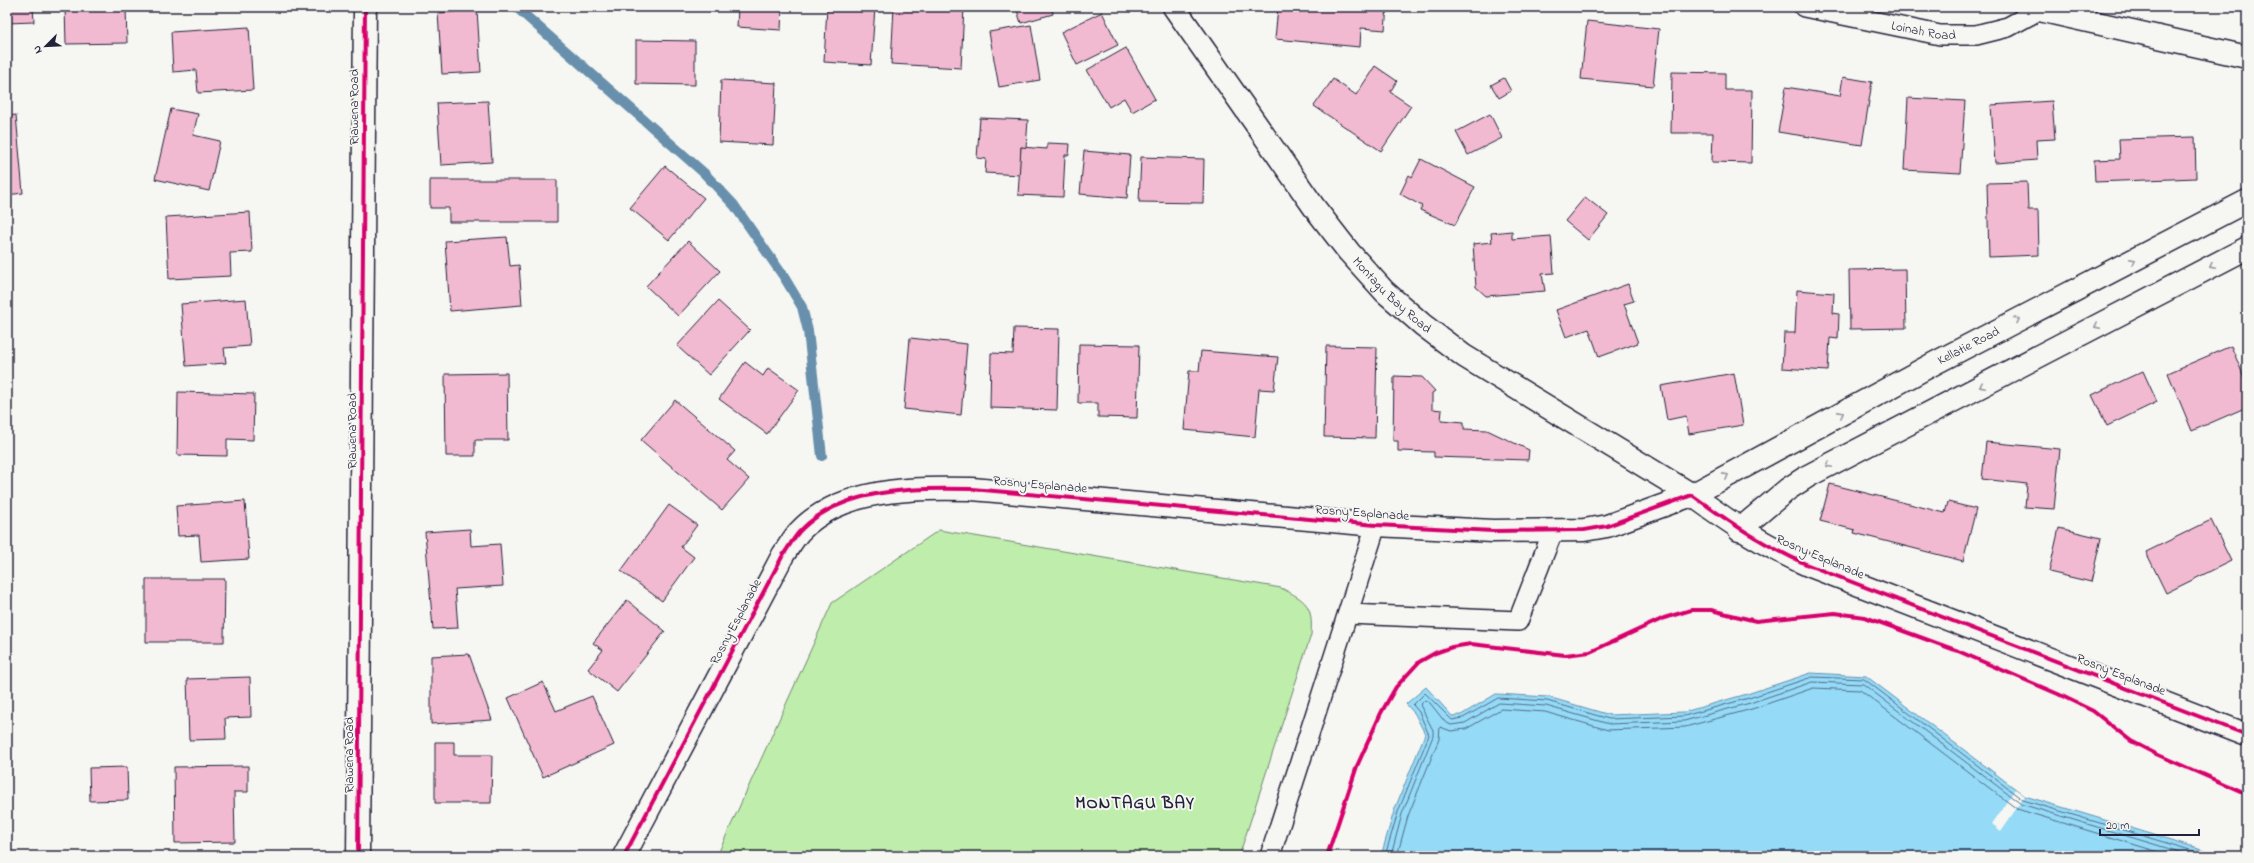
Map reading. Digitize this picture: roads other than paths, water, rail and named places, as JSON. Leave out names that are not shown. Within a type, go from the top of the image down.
[{"type":"street","name":"Riawena Road","points":[[358,856],[365,7]]},
{"type":"street","name":"Montagu Bay Road","points":[[1174,7],[1314,207],[1349,252],[1386,292],[1423,325],[1464,356],[1692,495]]},
{"type":"street","name":"Loinah Road","points":[[2032,8],[2247,57]]},
{"type":"street","name":"Kellatie Road","points":[[1692,495],[1935,363],[2247,201]]},
{"type":"street","points":[[1739,530],[1788,489],[1808,476],[2247,248]]},
{"type":"street","name":"Rosny Esplanade","points":[[624,856],[783,555],[799,533],[819,515],[864,497],[927,488],[972,489],[1376,525],[1493,531],[1584,530],[1607,526],[1692,495],[1739,530],[1775,550],[1808,565],[2247,735]]},
{"type":"lane","name":"Loinah Road","points":[[1804,7],[1940,35],[1976,35],[2008,27],[2032,8]]},
{"type":"lane","points":[[1270,856],[1376,525]]},
{"type":"lane","points":[[1348,614],[1518,620],[1553,531]]},
{"type":"water","points":[[1811,673],[1866,676],[2025,796],[2224,856],[1381,856],[1394,811],[1425,734],[1415,714],[1406,704],[1426,687],[1452,716],[1461,715],[1496,694],[1548,697],[1610,715],[1684,712],[1747,694]]},
{"type":"waterway","points":[[516,7],[704,173],[734,205],[784,277],[802,307],[808,331],[822,456]]},
{"type":"district","name":"MONTAGU BAY","points":[[1135,803]]}]
